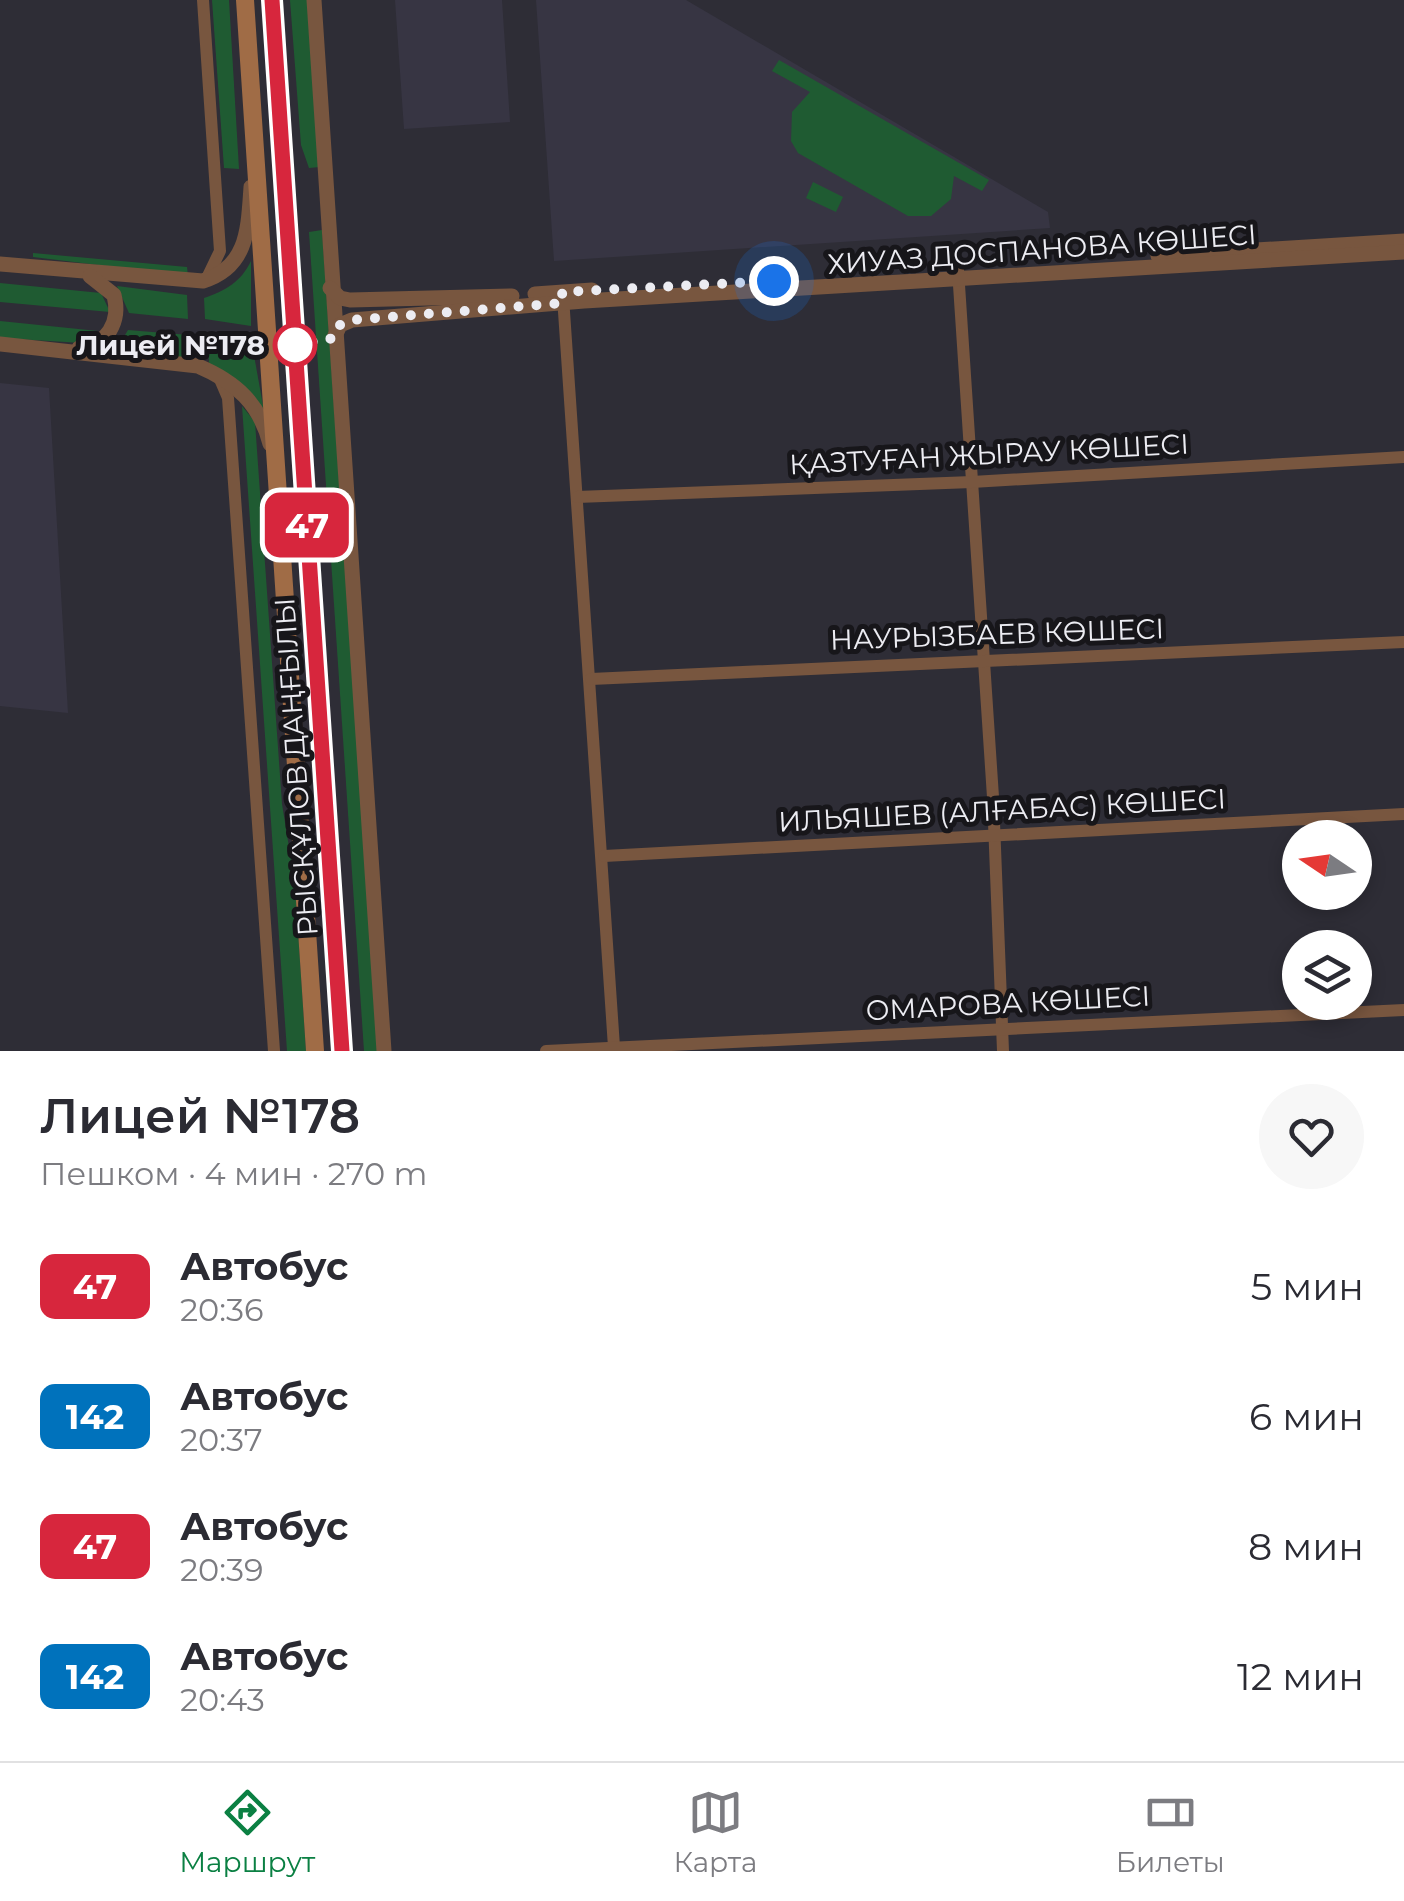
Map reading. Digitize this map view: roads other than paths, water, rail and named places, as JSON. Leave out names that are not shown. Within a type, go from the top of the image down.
[{"type":"main road","name":"РЫСҚҰЛОВ ДАҢҒЫЛЫ","points":[[245,0],[315,1051]]},
{"type":"main road","name":"РЫСҚҰЛОВ ДАҢҒЫЛЫ","points":[[272,0],[342,1051]]},
{"type":"street","points":[[202,0],[220,251],[212,274],[203,282]]},
{"type":"street","points":[[314,0],[330,288],[384,1051]]},
{"type":"street","points":[[0,264],[203,282],[228,270],[244,246],[253,148]]},
{"type":"street","name":"ХИУАЗ ДОСПАНОВА КӨШЕСІ","points":[[958,274],[1404,241]]},
{"type":"street","name":"ХИУАЗ ДОСПАНОВА КӨШЕСІ","points":[[334,338],[340,325],[352,320],[563,298],[1404,252]]},
{"type":"street","points":[[65,350],[91,348],[105,338],[116,318],[114,296],[105,284],[82,272]]},
{"type":"street","points":[[958,274],[995,834],[1003,1051]]},
{"type":"street","name":"ХИУАЗ ДОСПАНОВА КӨШЕСІ","points":[[330,288],[340,298],[350,300],[563,298]]},
{"type":"street","points":[[563,298],[614,1047]]},
{"type":"street","points":[[0,344],[183,364],[218,375],[255,408],[276,470]]},
{"type":"street","points":[[218,375],[228,398],[274,1051]]},
{"type":"street","name":"ҚАЗТУҒАН ЖЫРАУ КӨШЕСІ","points":[[577,498],[972,482],[1404,457]]},
{"type":"street","name":"НАУРЫЗБАЕВ КӨШЕСІ","points":[[591,679],[866,663],[983,662],[1404,642]]},
{"type":"street","name":"ИЛЬЯШЕВ (АЛҒАБАС) КӨШЕСІ","points":[[604,856],[1404,814]]},
{"type":"street","name":"ОМАРОВА КӨШЕСІ","points":[[546,1051],[1404,1010]]},
{"type":"place","name":"Лицей №178","points":[[295,345]]}]
